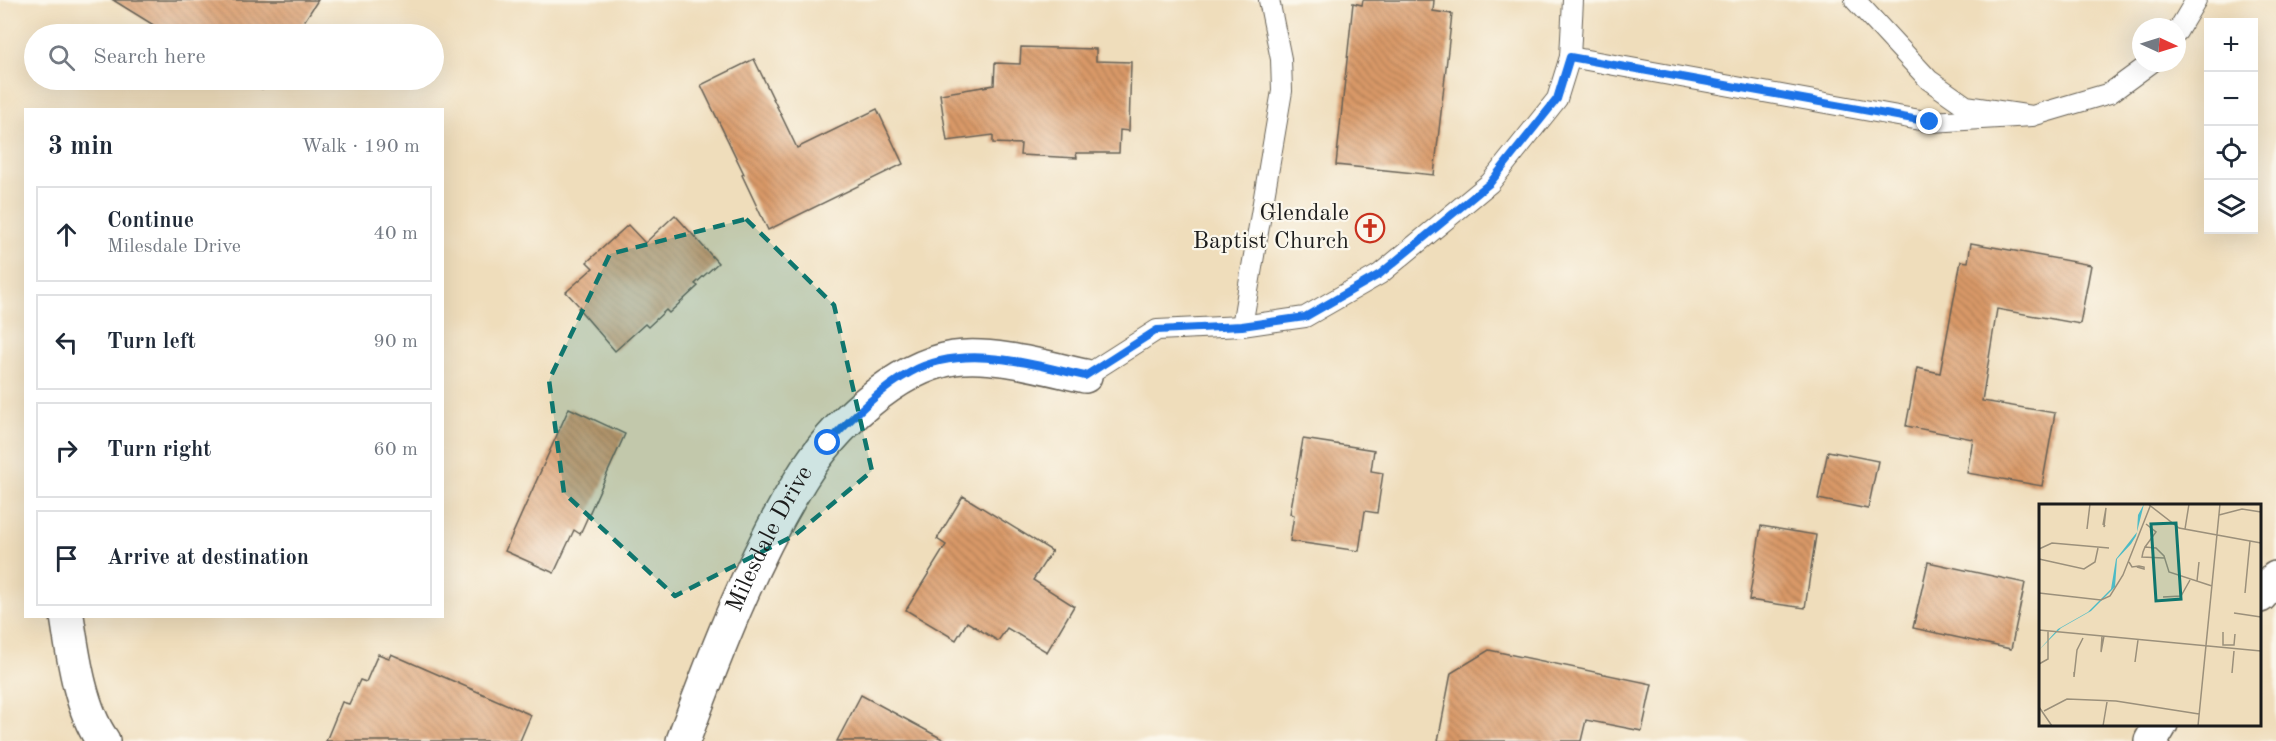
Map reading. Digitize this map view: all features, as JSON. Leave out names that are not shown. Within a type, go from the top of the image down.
[{"type":"street","name":"Milesdale Drive","points":[[683,741],[720,643],[785,508],[802,478],[828,443],[858,411],[911,372],[932,363],[957,357],[1030,364],[1085,376]]},
{"type":"street","points":[[2261,594],[2276,578]]},
{"type":"street","points":[[67,618],[75,665],[88,710],[103,741]]},
{"type":"street","points":[[2151,741],[2160,726]]},
{"type":"lane","points":[[1242,326],[1282,91],[1281,59],[1269,0]]},
{"type":"lane","points":[[1085,376],[1157,330],[1242,326],[1305,317],[1380,274],[1490,183],[1557,99],[1570,57],[1573,0]]},
{"type":"lane","points":[[1855,0],[1929,80],[1966,106],[2032,116]]},
{"type":"lane","points":[[2185,18],[2196,0]]},
{"type":"lane","points":[[1570,57],[1930,122],[2032,116],[2110,93],[2139,72]]},
{"type":"highlighted area","points":[[746,219],[834,305],[872,471],[795,535],[675,596],[564,493],[549,380],[610,254]]},
{"type":"building","points":[[113,0],[318,0],[302,24],[152,24]]},
{"type":"building","points":[[1363,0],[1434,0],[1433,11],[1452,14],[1434,175],[1336,165],[1353,3],[1362,5]]},
{"type":"building","points":[[1021,47],[1096,49],[1096,61],[1131,62],[1129,131],[1120,130],[1119,153],[1076,153],[1077,158],[1020,155],[1021,144],[993,143],[993,135],[947,141],[940,94],[994,85],[995,63],[1020,64]]},
{"type":"building","points":[[754,59],[797,148],[877,109],[903,164],[768,230],[701,85]]},
{"type":"building","points":[[675,215],[718,263],[695,284],[698,286],[669,313],[666,310],[648,327],[645,324],[615,351],[566,292],[593,268],[587,262],[628,225],[645,243]]},
{"type":"building","points":[[1971,243],[2091,265],[2080,324],[1997,309],[1982,401],[2055,413],[2042,486],[1967,473],[1973,439],[1906,426],[1917,368],[1940,373],[1961,261],[1968,262]]},
{"type":"building","points":[[569,408],[625,434],[580,534],[574,530],[554,573],[505,551]]},
{"type":"building","points":[[1303,439],[1374,450],[1371,471],[1383,473],[1377,513],[1365,511],[1359,551],[1290,541],[1294,515],[1290,514]]},
{"type":"building","points":[[1828,451],[1878,461],[1868,509],[1818,499]]},
{"type":"building","points":[[963,496],[1052,551],[1033,580],[1074,606],[1047,652],[1007,628],[998,641],[967,622],[956,640],[906,610],[946,545],[937,539]]},
{"type":"building","points":[[1761,526],[1816,535],[1805,608],[1749,600]]},
{"type":"building","points":[[1928,562],[2025,583],[2011,649],[1913,628]]},
{"type":"building","points":[[1489,650],[1652,684],[1642,731],[1586,720],[1581,741],[1438,741],[1451,673]]},
{"type":"building","points":[[378,654],[389,658],[391,654],[531,715],[520,741],[326,741],[342,702],[349,704],[360,680],[366,682]]},
{"type":"building","points":[[861,695],[946,741],[837,741]]},
{"type":"place","name":"Glendale Baptist Church","points":[[1370,228]]},
{"type":"route","points":[[828,443],[858,411],[891,385],[911,372],[932,363],[957,357],[1005,360],[1085,376],[1157,330],[1242,326],[1305,317],[1380,274],[1490,183],[1557,99],[1570,57],[1930,122]]}]
